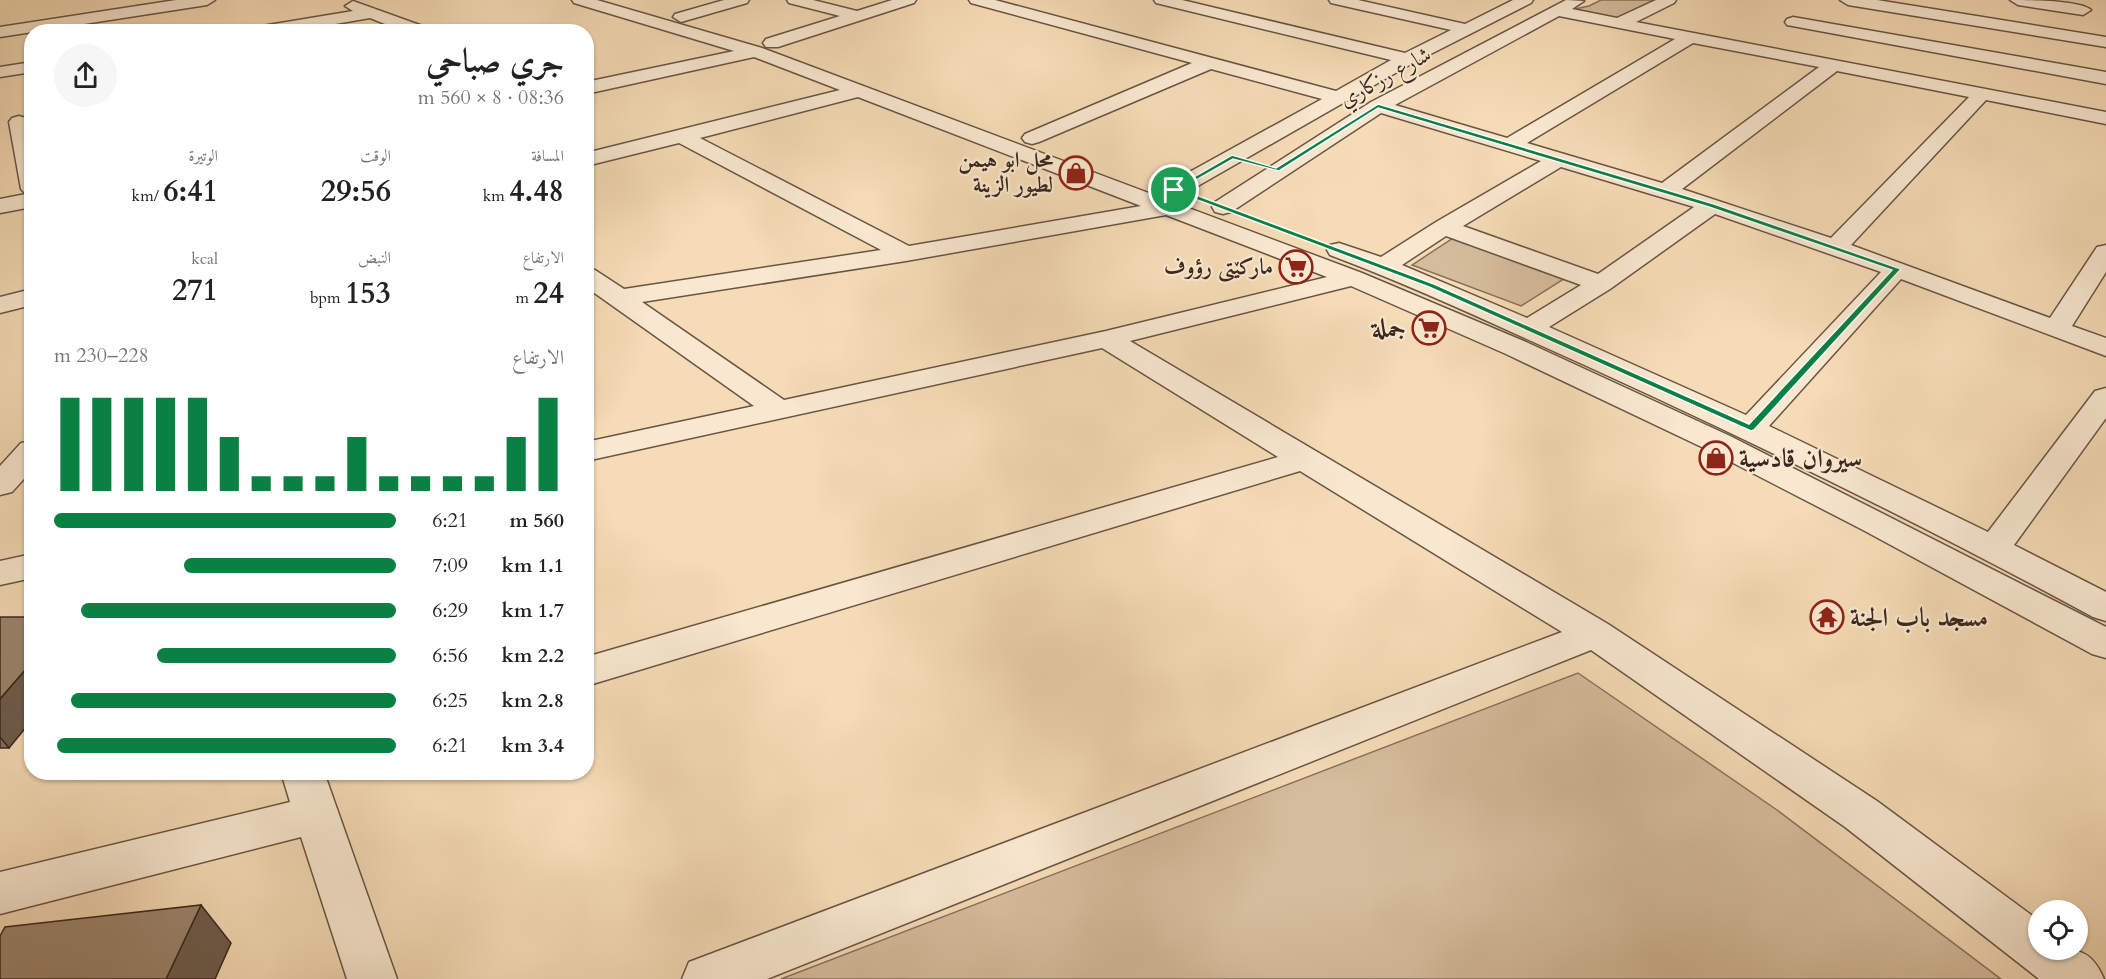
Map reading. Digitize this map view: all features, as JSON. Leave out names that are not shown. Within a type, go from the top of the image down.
[{"type":"street","points":[[52,24],[207,0]]},
{"type":"street","points":[[337,0],[401,24]]},
{"type":"street","points":[[580,0],[764,47]]},
{"type":"street","points":[[623,0],[681,16],[820,68],[1032,138],[1516,348],[1740,454],[1947,559],[2106,644]]},
{"type":"street","points":[[681,16],[741,0]]},
{"type":"street","points":[[795,0],[857,16]]},
{"type":"street","points":[[594,86],[764,47],[908,0]]},
{"type":"street","points":[[977,0],[1337,97]]},
{"type":"street","points":[[1162,0],[1407,59]]},
{"type":"street","points":[[1337,0],[1467,29]]},
{"type":"street","name":"شارع رزكاري","points":[[1223,207],[1378,106],[1577,0]]},
{"type":"street","points":[[1618,24],[1668,0]]},
{"type":"street","points":[[1848,0],[2106,42]]},
{"type":"street","points":[[2018,0],[2085,5],[2071,36]]},
{"type":"street","name":"شارع رزكاري","points":[[1172,199],[1232,157],[1337,97],[1520,1]]},
{"type":"street","points":[[1020,11],[1046,3]]},
{"type":"street","points":[[1556,11],[2106,118]]},
{"type":"street","points":[[1751,50],[1810,11]]},
{"type":"street","points":[[305,24],[372,13]]},
{"type":"street","points":[[1793,22],[2106,78]]},
{"type":"street","points":[[0,32],[24,28]]},
{"type":"street","points":[[1511,144],[1689,38]]},
{"type":"street","points":[[1032,138],[1209,63]]},
{"type":"street","points":[[1665,191],[1832,66]]},
{"type":"street","points":[[0,72],[24,68]]},
{"type":"street","points":[[820,68],[860,91],[1172,199],[1223,207],[1384,266],[1458,297],[1751,428],[1994,548],[2106,608]]},
{"type":"street","points":[[594,158],[860,91]]},
{"type":"street","points":[[1835,248],[1982,94]]},
{"type":"street","points":[[1378,106],[1712,205],[1897,269],[2106,348]]},
{"type":"street","points":[[17,122],[24,153]]},
{"type":"street","points":[[681,136],[906,254]]},
{"type":"street","points":[[1232,157],[1277,170]]},
{"type":"street","points":[[1384,266],[1443,227],[1560,159]]},
{"type":"street","points":[[619,298],[906,254],[1172,199]]},
{"type":"street","points":[[0,206],[24,202]]},
{"type":"street","points":[[1528,329],[1601,284],[1712,205]]},
{"type":"street","points":[[1443,227],[1601,284]]},
{"type":"street","points":[[2057,328],[2106,252]]},
{"type":"street","points":[[1751,428],[1897,269]]},
{"type":"street","points":[[594,450],[1106,339],[1353,278]]},
{"type":"street","points":[[594,281],[779,410]]},
{"type":"street","points":[[1433,312],[1458,297]]},
{"type":"street","points":[[0,305],[24,299]]},
{"type":"street","points":[[1106,339],[1595,634],[1861,814],[2028,941]]},
{"type":"street","points":[[1994,548],[2106,397]]},
{"type":"street","points":[[0,485],[24,459]]},
{"type":"street","points":[[594,670],[1305,459]]},
{"type":"street","points":[[0,573],[24,568]]},
{"type":"street","points":[[707,979],[1595,634]]},
{"type":"street","points":[[305,780],[372,979]]},
{"type":"street","points":[[0,893],[318,814]]},
{"type":"street","points":[[2054,960],[2079,979]]},
{"type":"shaded area","points":[[1601,0],[1655,0],[1617,19],[1570,10],[1589,6]]},
{"type":"shaded area","points":[[1456,236],[1567,277],[1521,306],[1412,265]]},
{"type":"shaded area","points":[[1578,673],[1777,810],[2001,979],[781,979]]},
{"type":"building","points":[[0,617],[24,617],[24,671],[0,699]]},
{"type":"building","points":[[201,905],[166,979],[0,979],[0,936],[5,927]]},
{"type":"place","name":"محل ابو هيمن لطيور الزينة","points":[[1076,173]]},
{"type":"place","name":"ماركێتى رؤوف","points":[[1296,267]]},
{"type":"place","name":"جملة","points":[[1429,328]]},
{"type":"place","name":"سيروان قادسية","points":[[1716,458]]},
{"type":"place","name":"مسجد باب الجنة","points":[[1827,617]]},
{"type":"route","points":[[1378,106],[1712,205],[1897,269],[1751,428],[1432,285],[1174,190],[1232,157],[1277,170],[1378,106]]}]
